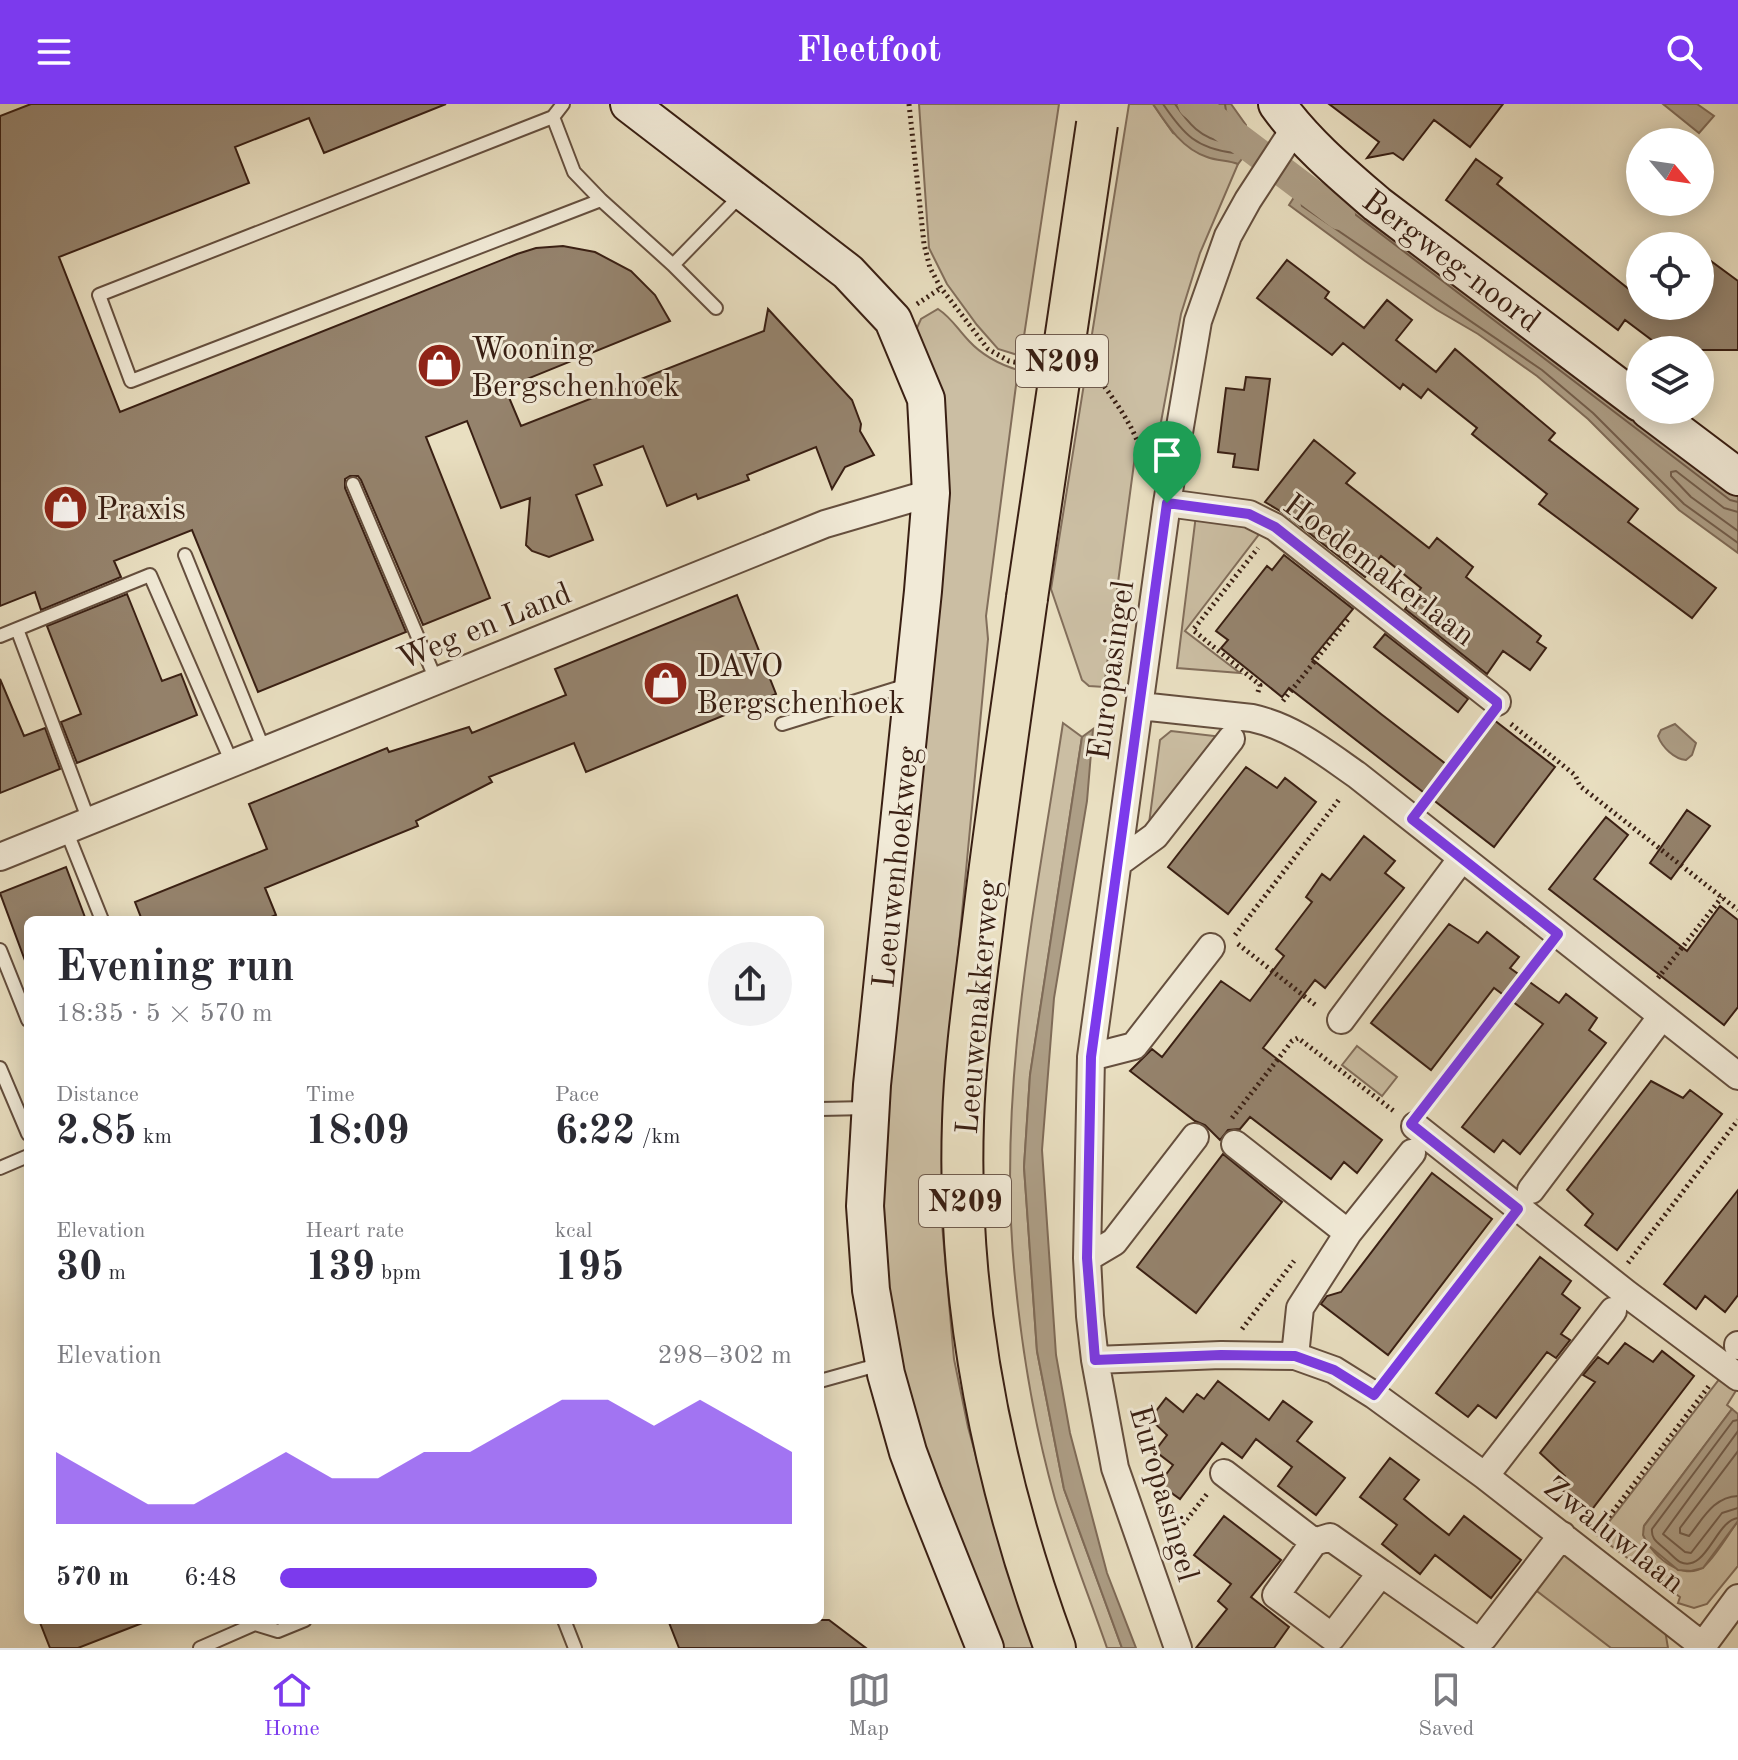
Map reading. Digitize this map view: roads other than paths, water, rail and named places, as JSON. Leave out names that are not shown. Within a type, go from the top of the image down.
[{"type":"main road","name":"Leeuwenakkerweg","points":[[1055,1648],[1030,1580],[998,1464],[985,1401],[973,1326],[965,1243],[963,1122],[970,1023],[995,820],[1096,111]]},
{"type":"street","name":"Leeuwenhoekweg","points":[[629,104],[848,272],[893,320],[926,399],[931,493],[871,1107],[865,1206],[871,1290],[884,1363],[908,1452],[985,1648]]},
{"type":"street","name":"Bergweg-noord","points":[[1285,111],[1338,171],[1377,204],[1626,392]]},
{"type":"street","name":"Europasingel","points":[[1178,1648],[1115,1468],[1095,1360],[1087,1258],[1091,1057],[1167,503],[1198,321],[1228,236],[1248,200],[1285,111]]},
{"type":"street","points":[[1668,424],[1738,477]]},
{"type":"street","name":"Weg en Land","points":[[0,857],[825,524],[931,493]]},
{"type":"street","name":"Hoedemakerlaan","points":[[1167,503],[1249,514],[1275,527],[1497,704]]},
{"type":"street","points":[[1140,706],[1260,719],[1307,739],[1357,775],[1738,1076]]},
{"type":"street","points":[[1118,863],[1155,836],[1231,739]]},
{"type":"street","points":[[1341,1020],[1462,858]]},
{"type":"street","points":[[1091,1057],[1134,1046],[1211,947]]},
{"type":"street","points":[[1524,1200],[1662,1016]]},
{"type":"street","points":[[1413,1125],[1524,1200],[1613,1283],[1735,1359]]},
{"type":"street","points":[[1231,1134],[1339,1224]]},
{"type":"street","points":[[1087,1258],[1114,1242],[1195,1137]]},
{"type":"street","points":[[1295,1356],[1300,1308],[1339,1224],[1412,1153]]},
{"type":"street","points":[[1485,1476],[1613,1311]]},
{"type":"street","name":"Zwaluwlaan","points":[[1095,1360],[1221,1355],[1295,1356],[1334,1370],[1374,1395],[1485,1476],[1702,1647]]},
{"type":"street","points":[[1224,1473],[1314,1542]]},
{"type":"street","points":[[1381,1573],[1332,1637],[1276,1595],[1314,1542],[1330,1537],[1475,1639],[1484,1637],[1572,1543]]},
{"type":"street","points":[[1702,1647],[1738,1598]]},
{"type":"lane","points":[[563,104],[553,117],[99,295],[131,381],[601,200]]},
{"type":"lane","points":[[553,117],[574,172],[716,308]]},
{"type":"lane","points":[[673,265],[744,192]]},
{"type":"lane","points":[[353,484],[436,680]]},
{"type":"lane","points":[[185,555],[264,750]]},
{"type":"lane","points":[[0,636],[150,575],[232,763]]},
{"type":"lane","points":[[17,629],[78,825],[101,916]]},
{"type":"lane","points":[[782,724],[914,683]]},
{"type":"lane","points":[[0,950],[24,1010]]},
{"type":"lane","points":[[0,1068],[24,1125]]},
{"type":"lane","points":[[824,1109],[871,1107]]},
{"type":"lane","points":[[0,1168],[24,1158]]},
{"type":"lane","points":[[824,1380],[884,1363]]},
{"type":"lane","points":[[200,1648],[255,1624],[278,1631],[295,1624]]},
{"type":"lane","points":[[566,1624],[575,1648]]},
{"type":"water","points":[[1153,104],[1231,104],[1246,125],[1245,149],[1248,151],[1238,164],[1198,153],[1176,135]]},
{"type":"water","points":[[1663,104],[1697,104],[1714,116],[1703,128],[1693,128]]},
{"type":"water","points":[[1336,190],[1626,411],[1626,424],[1643,424],[1738,496],[1738,553],[1679,510],[1588,419],[1537,376],[1365,261],[1289,205],[1298,191]]},
{"type":"water","points":[[1675,724],[1696,743],[1692,755],[1686,760],[1669,752],[1658,736],[1661,730]]},
{"type":"water","points":[[1093,729],[1087,801],[1054,998],[1042,1150],[1056,1355],[1070,1433],[1107,1573],[1136,1648],[1122,1648],[1064,1489],[1037,1351],[1024,1167],[1030,1075],[1082,737]]},
{"type":"water","points":[[1732,1409],[1738,1414],[1738,1521],[1703,1568],[1678,1570],[1648,1545],[1643,1535],[1644,1526]]},
{"type":"waterway","points":[[1193,104],[1340,215]]},
{"type":"place","name":"Wooning Bergschenhoek","points":[[440,366]]},
{"type":"place","name":"Praxis","points":[[65,508]]},
{"type":"place","name":"DAVO Bergschenhoek","points":[[665,683]]}]
